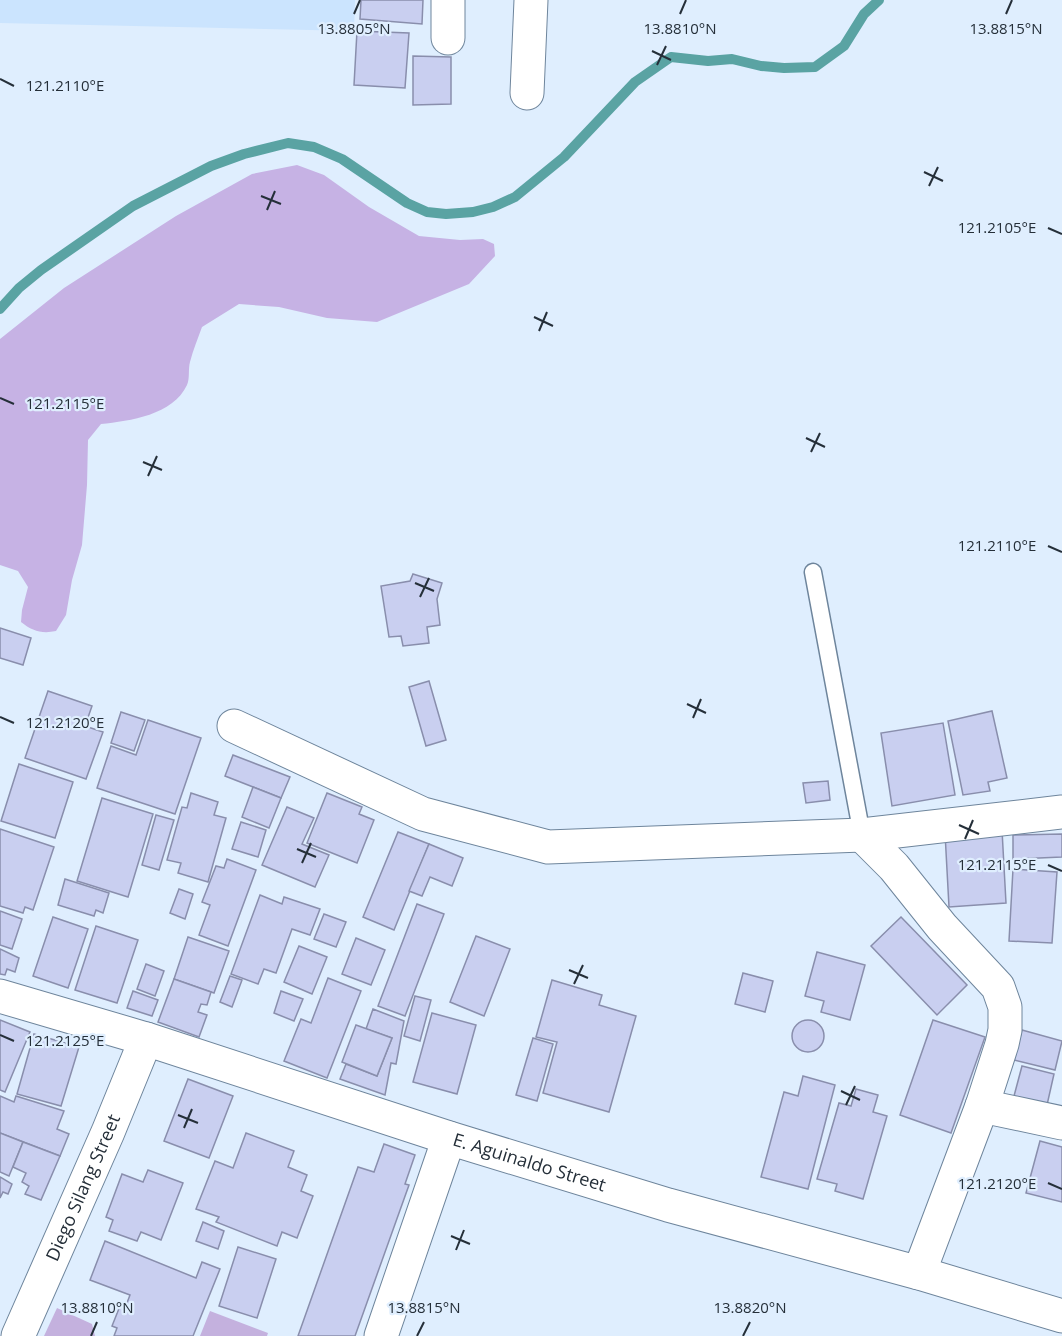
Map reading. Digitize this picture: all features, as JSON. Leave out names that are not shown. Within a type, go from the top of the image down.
[{"type":"street","points":[[448,0],[448,38]]},
{"type":"street","points":[[527,93],[531,0]]},
{"type":"street","points":[[234,726],[423,814],[548,847],[862,835],[1062,812]]},
{"type":"street","points":[[862,835],[894,867],[942,927],[991,979],[1002,996],[1005,1007],[1005,1030],[982,1106],[919,1273]]},
{"type":"street","name":"E. Aguinaldo Street","points":[[0,996],[668,1205],[919,1273],[1062,1316]]},
{"type":"street","name":"Diego Silang Street","points":[[18,1336],[146,1040]]},
{"type":"street","points":[[982,1106],[1062,1123]]},
{"type":"street","points":[[381,1336],[449,1138]]},
{"type":"lane","points":[[813,572],[862,835]]},
{"type":"shaded area","points":[[0,0],[355,0],[354,31],[0,23]]},
{"type":"shaded area","points":[[297,165],[324,175],[369,207],[419,236],[460,240],[483,239],[494,244],[495,256],[469,284],[377,322],[327,318],[279,307],[239,304],[202,327],[190,362],[188,383],[172,403],[150,415],[101,424],[88,440],[82,545],[72,580],[66,615],[56,631],[42,632],[29,628],[21,622],[28,587],[18,571],[0,565],[0,339],[64,288],[176,216],[252,174]]},
{"type":"shaded area","points":[[57,1308],[92,1324],[95,1336],[44,1336]]},
{"type":"shaded area","points":[[210,1311],[268,1333],[267,1336],[200,1336]]},
{"type":"building","points":[[361,0],[423,0],[422,24],[360,19]]},
{"type":"building","points":[[357,31],[409,33],[405,88],[354,85]]},
{"type":"building","points":[[413,56],[451,57],[451,104],[413,105]]},
{"type":"building","points":[[413,574],[442,583],[437,599],[440,625],[427,627],[429,643],[403,646],[401,636],[389,637],[381,586],[410,581]]},
{"type":"building","points":[[0,628],[31,638],[23,665],[0,658]]},
{"type":"building","points":[[429,681],[446,740],[426,746],[409,687]]},
{"type":"building","points":[[48,691],[92,706],[85,726],[103,732],[86,779],[25,758]]},
{"type":"building","points":[[992,711],[1007,778],[988,782],[990,791],[963,795],[948,721]]},
{"type":"building","points":[[121,712],[145,720],[134,751],[111,743]]},
{"type":"building","points":[[148,720],[201,738],[175,814],[97,788],[111,746],[136,755]]},
{"type":"building","points":[[943,723],[955,795],[892,806],[881,733]]},
{"type":"building","points":[[233,755],[290,777],[281,798],[225,776]]},
{"type":"building","points":[[19,764],[73,782],[55,838],[1,821]]},
{"type":"building","points":[[828,781],[830,800],[806,803],[803,783]]},
{"type":"building","points":[[253,787],[281,798],[269,828],[242,817]]},
{"type":"building","points":[[191,793],[218,802],[214,815],[226,818],[208,882],[178,873],[181,863],[167,860],[182,807],[187,808]]},
{"type":"building","points":[[327,793],[362,807],[359,814],[374,820],[357,863],[307,843]]},
{"type":"building","points":[[102,798],[153,814],[128,897],[77,881]]},
{"type":"building","points":[[287,807],[314,818],[302,844],[329,855],[315,887],[262,865]]},
{"type":"building","points":[[156,815],[174,820],[159,870],[142,865]]},
{"type":"building","points":[[241,822],[266,830],[258,857],[232,849]]},
{"type":"building","points":[[0,829],[54,847],[33,910],[25,907],[23,913],[0,906]]},
{"type":"building","points":[[1002,830],[1006,903],[949,907],[945,833]]},
{"type":"building","points":[[398,832],[429,844],[394,930],[363,917]]},
{"type":"building","points":[[1062,834],[1062,857],[1013,859],[1013,835]]},
{"type":"building","points":[[429,844],[463,858],[452,886],[430,877],[422,896],[409,891]]},
{"type":"building","points":[[227,859],[256,870],[228,946],[199,935],[210,905],[202,902],[216,866],[224,868]]},
{"type":"building","points":[[1013,869],[1057,872],[1052,943],[1009,941]]},
{"type":"building","points":[[65,879],[109,893],[103,913],[96,910],[94,916],[58,905]]},
{"type":"building","points":[[179,889],[193,894],[185,919],[170,913]]},
{"type":"building","points":[[260,895],[282,904],[284,897],[320,909],[310,935],[292,929],[276,973],[264,969],[258,984],[231,974]]},
{"type":"building","points":[[417,904],[444,914],[405,1016],[378,1006]]},
{"type":"building","points":[[0,911],[22,919],[12,949],[0,945]]},
{"type":"building","points":[[324,914],[346,922],[336,947],[314,939]]},
{"type":"building","points":[[53,917],[88,929],[68,988],[33,976]]},
{"type":"building","points":[[901,917],[967,985],[937,1015],[871,946]]},
{"type":"building","points":[[96,926],[138,940],[117,1003],[75,990]]},
{"type":"building","points":[[476,936],[510,949],[484,1016],[450,1002]]},
{"type":"building","points":[[188,937],[229,951],[214,993],[174,979]]},
{"type":"building","points":[[356,938],[385,950],[371,985],[342,974]]},
{"type":"building","points":[[299,946],[327,957],[312,994],[284,982]]},
{"type":"building","points":[[0,949],[19,958],[15,972],[7,969],[5,975],[0,974]]},
{"type":"building","points":[[817,952],[865,965],[850,1020],[821,1012],[824,1001],[805,996]]},
{"type":"building","points":[[146,964],[164,971],[155,996],[137,989]]},
{"type":"building","points":[[743,973],[773,981],[765,1012],[735,1004]]},
{"type":"building","points":[[230,976],[242,980],[232,1007],[220,1002]]},
{"type":"building","points":[[328,978],[361,991],[327,1078],[284,1061],[301,1019],[311,1023]]},
{"type":"building","points":[[174,979],[211,992],[207,1005],[201,1004],[198,1012],[207,1015],[199,1037],[158,1022]]},
{"type":"building","points":[[552,980],[602,995],[599,1005],[636,1016],[609,1112],[543,1093],[557,1042],[536,1037]]},
{"type":"building","points":[[133,991],[158,1000],[152,1016],[127,1008]]},
{"type":"building","points":[[281,991],[303,999],[294,1021],[274,1013]]},
{"type":"building","points":[[415,996],[431,1000],[420,1041],[404,1036]]},
{"type":"building","points":[[373,1009],[404,1021],[396,1064],[391,1063],[385,1095],[340,1079],[346,1064],[377,1076],[392,1038],[366,1029]]},
{"type":"building","points":[[432,1013],[476,1025],[457,1094],[413,1082]]},
{"type":"building","points":[[0,1020],[30,1032],[5,1092],[0,1090]]},
{"type":"building","points":[[808,1020],[820,1024],[824,1036],[820,1048],[808,1052],[796,1048],[792,1036],[796,1024]]},
{"type":"building","points":[[933,1020],[985,1037],[951,1133],[900,1115]]},
{"type":"building","points":[[356,1025],[392,1038],[377,1076],[342,1062]]},
{"type":"building","points":[[1022,1030],[1062,1041],[1055,1070],[1014,1060]]},
{"type":"building","points":[[34,1034],[79,1047],[61,1106],[17,1094]]},
{"type":"building","points":[[533,1038],[553,1044],[537,1101],[516,1095]]},
{"type":"building","points":[[1022,1066],[1054,1074],[1047,1105],[1014,1096]]},
{"type":"building","points":[[803,1076],[835,1085],[808,1189],[761,1177],[784,1092],[798,1096]]},
{"type":"building","points":[[188,1079],[233,1096],[209,1158],[164,1141]]},
{"type":"building","points":[[856,1089],[878,1095],[873,1112],[887,1116],[863,1199],[835,1191],[837,1184],[817,1179],[839,1103],[851,1106]]},
{"type":"building","points":[[0,1096],[14,1102],[16,1096],[64,1111],[57,1129],[69,1134],[60,1156],[0,1133]]},
{"type":"building","points":[[0,1133],[23,1142],[9,1176],[0,1172]]},
{"type":"building","points":[[246,1133],[294,1151],[288,1167],[307,1175],[301,1191],[313,1196],[297,1238],[282,1232],[277,1246],[216,1222],[219,1217],[196,1209],[215,1161],[233,1168]]},
{"type":"building","points":[[1040,1141],[1062,1147],[1062,1202],[1026,1193]]},
{"type":"building","points":[[23,1142],[60,1156],[41,1200],[25,1194],[29,1186],[22,1182],[26,1173],[13,1167]]},
{"type":"building","points":[[384,1144],[415,1155],[405,1184],[409,1185],[355,1336],[298,1336],[358,1167],[374,1172]]},
{"type":"building","points":[[148,1170],[183,1183],[161,1240],[141,1232],[137,1241],[109,1231],[113,1220],[106,1217],[122,1174],[143,1182]]},
{"type":"building","points":[[0,1177],[12,1184],[8,1194],[3,1192],[0,1198]]},
{"type":"building","points":[[203,1222],[224,1231],[218,1249],[196,1241]]},
{"type":"building","points":[[105,1241],[196,1278],[202,1262],[220,1269],[193,1336],[114,1336],[117,1328],[112,1326],[120,1306],[125,1308],[130,1295],[90,1280]]},
{"type":"building","points":[[238,1247],[276,1259],[257,1318],[219,1306]]},
{"type":"waterway","points":[[0,309],[19,288],[41,270],[133,206],[211,166],[244,154],[288,143],[314,147],[342,159],[407,203],[427,212],[446,214],[473,212],[493,207],[515,197],[564,157],[635,82],[671,57],[708,61],[732,59],[761,66],[784,68],[815,67],[844,46],[864,14],[879,0]]}]
